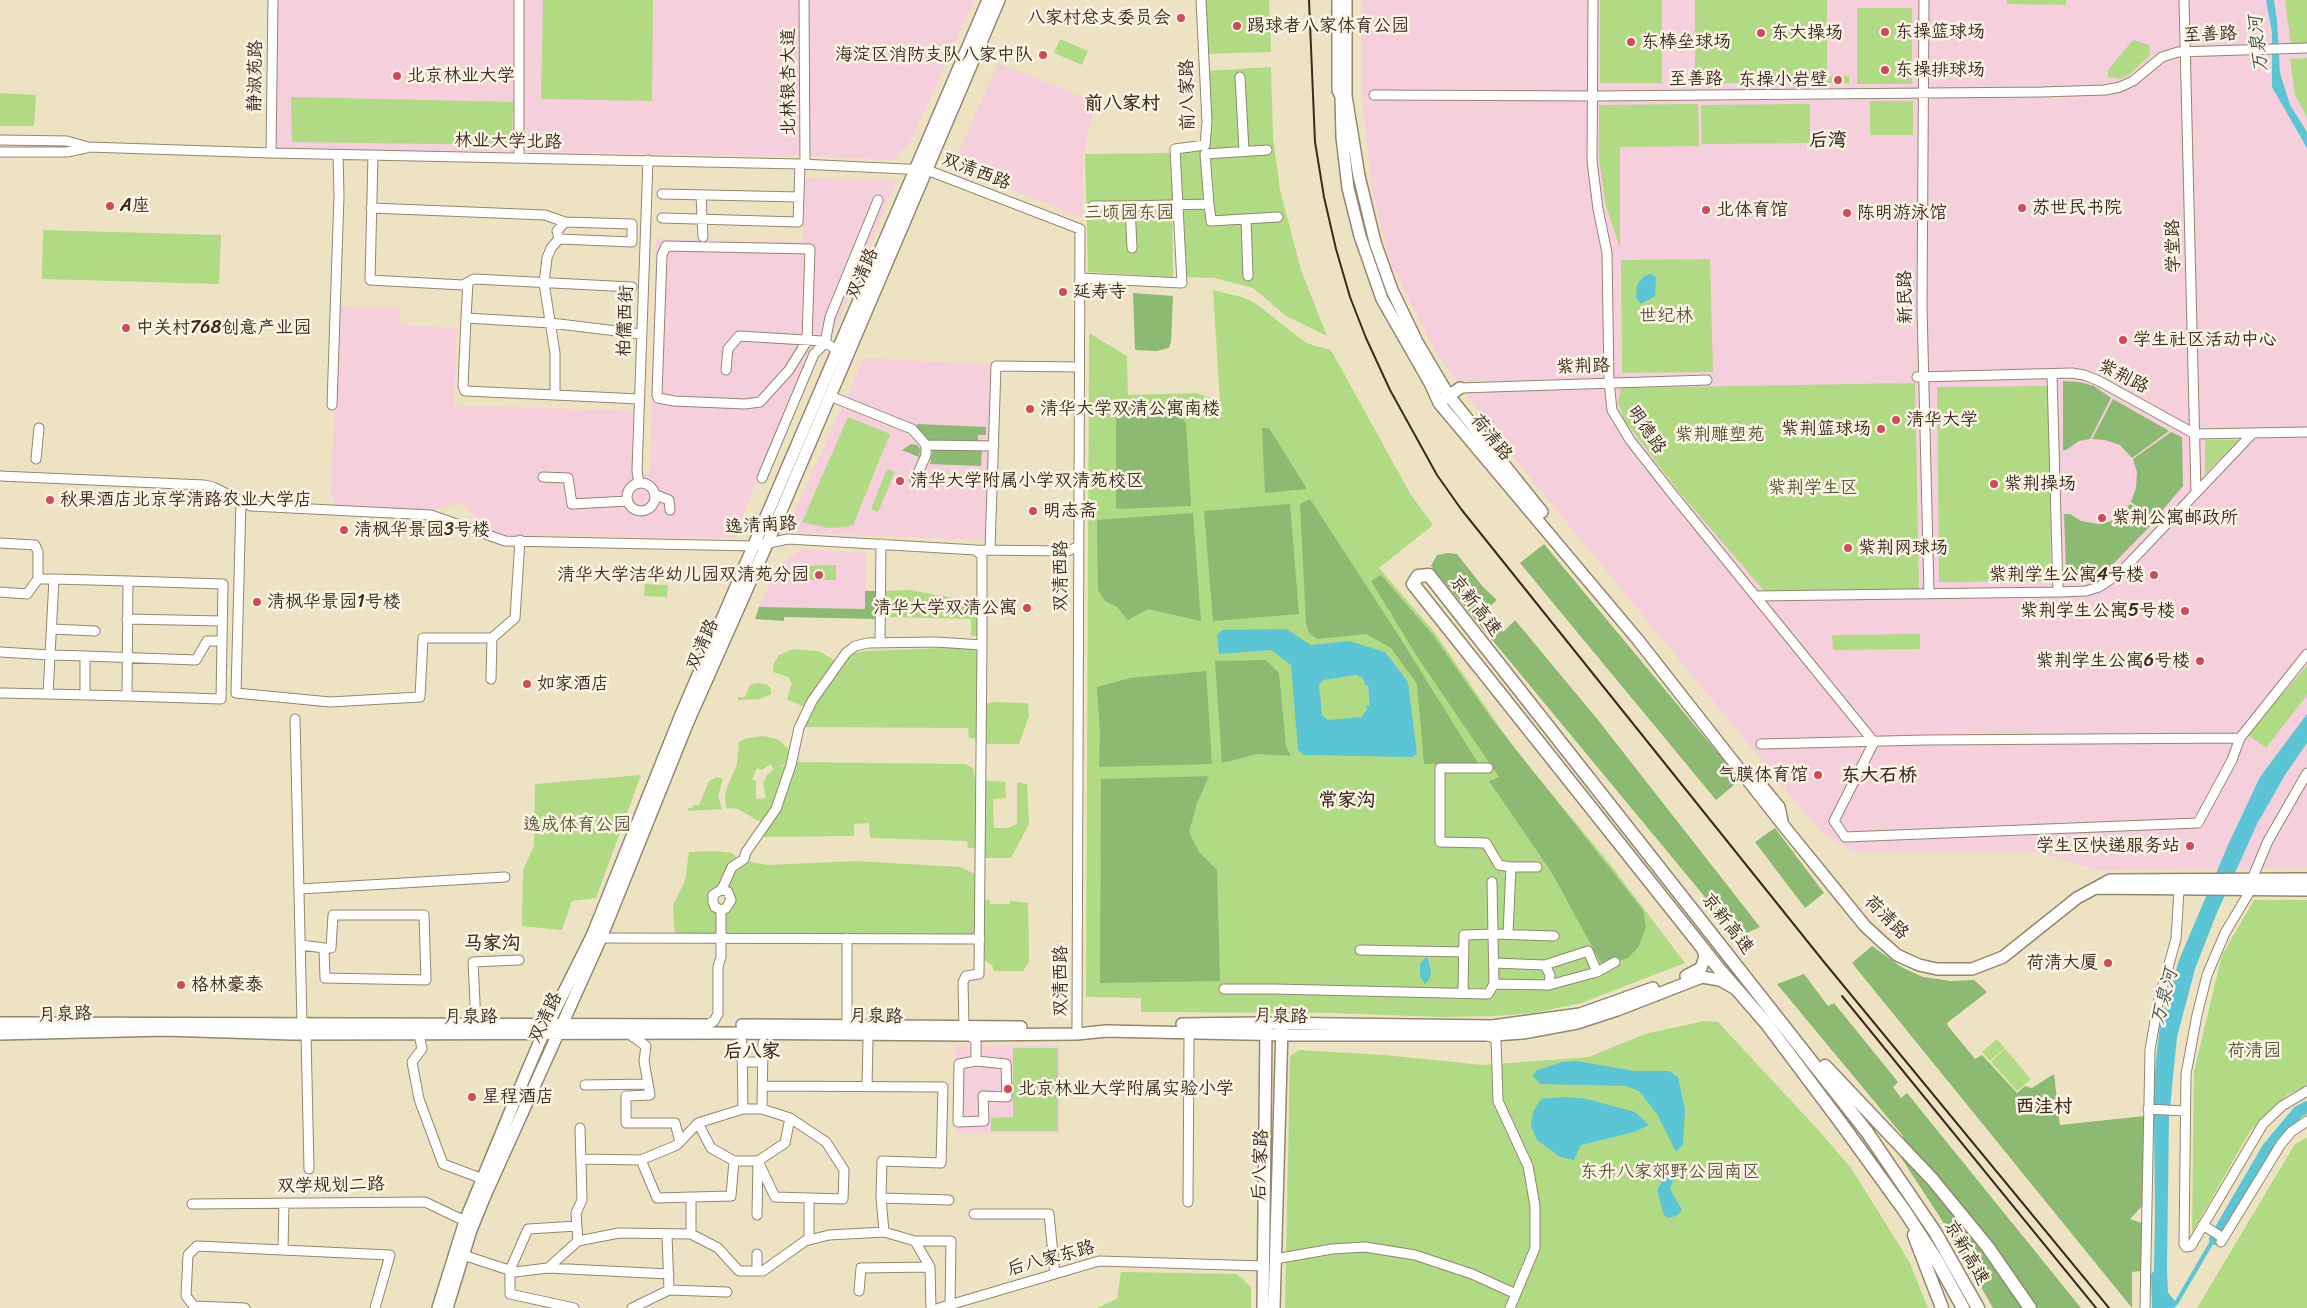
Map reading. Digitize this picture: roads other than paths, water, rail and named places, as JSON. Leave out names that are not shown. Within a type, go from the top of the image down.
[{"type":"highway","name":"京新高速","points":[[1963,1308],[1936,1259],[1904,1210],[1766,1023],[1703,949],[1413,584],[1418,576],[1429,575],[1784,1025],[1872,1140],[1935,1232],[1978,1308]]},
{"type":"highway","points":[[1784,1025],[1932,1178],[1987,1246],[2027,1302]]},
{"type":"highway","points":[[1904,1210],[1942,1308]]},
{"type":"main road","name":"双清路","points":[[448,1308],[463,1255],[484,1198],[564,1024],[601,938],[688,722],[830,396],[843,353],[914,170],[988,0]]},
{"type":"main road","name":"双清路","points":[[438,1308],[465,1221],[543,1034],[592,936],[680,717],[754,546],[927,170],[999,0]]},
{"type":"main road","name":"荷清路","points":[[1338,0],[1338,90],[1341,96],[1342,137],[1348,188],[1360,236],[1382,299],[1430,383],[1439,403],[1638,640],[1782,825],[1865,926],[1879,939],[1897,955],[1919,965],[1936,970],[1972,969],[2004,957],[2078,898],[2110,880],[2307,890]]},
{"type":"main road","name":"荷清路","points":[[1346,0],[1346,96],[1358,176],[1375,242],[1392,290],[1418,342],[1449,396],[1725,743],[1779,807],[1782,825]]},
{"type":"main road","points":[[1439,403],[1460,388]]},
{"type":"main road","name":"荷清路","points":[[2096,888],[2179,890],[2193,885],[2240,879],[2248,887]]},
{"type":"main road","name":"荷清路","points":[[2248,887],[2307,879]]},
{"type":"main road","name":"月泉路","points":[[1282,1029],[1492,1026],[1545,1021],[1580,1014],[1696,972],[1703,964],[1703,949]]},
{"type":"main road","name":"月泉路","points":[[0,1023],[304,1029],[419,1034],[967,1031],[1077,1028],[1266,1028],[1484,1034],[1523,1032],[1577,1022],[1617,1010],[1702,977],[1720,980],[1739,991]]},
{"type":"main road","name":"月泉路","points":[[0,1034],[304,1029],[476,1023],[847,1026],[1077,1034],[1106,1030],[1266,1028]]},
{"type":"main road","name":"后八家路","points":[[1263,1308],[1266,1028]]},
{"type":"main road","name":"后八家路","points":[[1274,1308],[1282,1029]]},
{"type":"street","name":"静淑苑路","points":[[270,153],[273,0]]},
{"type":"street","points":[[518,0],[519,158]]},
{"type":"street","name":"北林银杏大道","points":[[703,220],[798,222],[803,164],[804,0]]},
{"type":"street","name":"前八家路","points":[[1081,278],[1182,284],[1178,206],[1170,149],[1205,145],[1207,122],[1201,0]]},
{"type":"street","name":"明德路","points":[[1593,0],[1594,96],[1592,161],[1598,209],[1607,253],[1609,382],[1612,410],[1620,425],[1670,491],[1874,742]]},
{"type":"street","name":"新民路","points":[[1924,0],[1921,377],[1929,593]]},
{"type":"street","name":"学堂路","points":[[2184,0],[2196,492]]},
{"type":"street","name":"至善路","points":[[1374,95],[1594,96],[2105,90],[2120,87],[2133,80],[2162,57],[2186,51],[2307,48]]},
{"type":"street","points":[[1240,77],[1244,151]]},
{"type":"street","name":"林业大学北路","points":[[0,140],[67,142],[88,147],[270,153],[803,164],[927,170]]},
{"type":"street","name":"林业大学北路","points":[[0,152],[67,152],[88,147]]},
{"type":"street","points":[[1267,150],[1205,154],[1211,221],[1278,217]]},
{"type":"street","points":[[332,405],[339,195],[338,155]]},
{"type":"street","points":[[373,155],[370,280],[463,285],[474,279],[632,287]]},
{"type":"street","name":"柏儒西街","points":[[639,483],[636,471],[648,160]]},
{"type":"street","name":"双清西路","points":[[927,170],[1080,229],[1077,1028]]},
{"type":"street","points":[[662,194],[799,197]]},
{"type":"street","points":[[701,195],[703,237]]},
{"type":"street","points":[[762,478],[814,354],[824,343],[830,317],[878,200]]},
{"type":"street","points":[[1093,206],[1209,204]]},
{"type":"street","points":[[1130,206],[1132,248]]},
{"type":"street","points":[[371,208],[545,215],[565,222],[632,224],[632,242],[559,240],[551,248],[547,258],[544,283],[555,353],[555,395]]},
{"type":"street","points":[[662,218],[703,220]]},
{"type":"street","points":[[1246,219],[1248,276]]},
{"type":"street","points":[[559,240],[558,230],[565,222]]},
{"type":"street","points":[[666,246],[810,249],[807,341],[789,370],[760,402],[745,404],[674,402],[658,398],[656,395],[663,250],[666,246]]},
{"type":"street","points":[[468,282],[463,386],[465,391],[639,399]]},
{"type":"street","points":[[466,318],[551,323],[642,334]]},
{"type":"street","points":[[726,370],[728,349],[739,336],[824,343],[843,353]]},
{"type":"street","points":[[990,550],[996,366],[1079,367]]},
{"type":"street","points":[[2052,374],[2058,592]]},
{"type":"street","name":"紫荆路","points":[[1921,377],[2084,375],[2194,434],[2307,432]]},
{"type":"street","name":"紫荆路","points":[[1460,388],[1707,380]]},
{"type":"street","points":[[830,396],[912,429],[926,444],[926,455],[915,480]]},
{"type":"street","points":[[36,459],[39,428]]},
{"type":"street","points":[[1757,596],[2086,590],[2110,582],[2253,433]]},
{"type":"street","points":[[926,444],[994,446]]},
{"type":"street","points":[[0,476],[204,485],[213,486],[241,501],[236,693],[330,702],[420,697],[423,638],[492,638],[515,618],[520,540]]},
{"type":"street","points":[[543,477],[568,478],[572,504],[628,502]]},
{"type":"street","points":[[639,483],[652,487],[656,496],[651,508],[642,512],[633,509],[628,502],[630,488],[639,483]]},
{"type":"street","points":[[656,496],[669,500],[670,510]]},
{"type":"street","name":"逸清南路","points":[[241,501],[250,506],[431,515],[505,541],[754,546],[788,539],[976,550],[1068,551],[1078,547]]},
{"type":"street","points":[[0,543],[35,545],[38,552],[38,579],[27,594],[0,592]]},
{"type":"street","points":[[880,544],[880,642]]},
{"type":"street","points":[[976,550],[982,556],[980,974],[966,976],[964,982],[967,1031],[976,1041],[976,1062]]},
{"type":"street","points":[[0,693],[221,699],[223,584],[38,579]]},
{"type":"street","points":[[48,694],[54,579]]},
{"type":"street","points":[[127,696],[128,582]]},
{"type":"street","points":[[127,618],[222,621]]},
{"type":"street","points":[[52,629],[95,631]]},
{"type":"street","points":[[491,679],[492,638]]},
{"type":"street","points":[[0,652],[196,660],[207,641],[222,641]]},
{"type":"street","points":[[721,910],[715,907],[713,895],[722,889],[732,867],[744,859],[746,852],[776,809],[791,766],[800,728],[809,707],[828,676],[846,653],[855,646],[880,642],[936,642],[982,645]]},
{"type":"street","points":[[1874,742],[1834,821],[1845,837],[2198,824],[2232,760],[2240,738],[2307,654]]},
{"type":"street","points":[[85,656],[85,694],[88,695]]},
{"type":"street","points":[[295,719],[309,1169]]},
{"type":"street","points":[[1761,744],[2240,738]]},
{"type":"street","points":[[1488,768],[1440,768],[1440,842],[1486,843],[1498,865],[1537,867]]},
{"type":"street","points":[[2307,773],[2268,841],[2207,975],[2189,1052],[2185,1111],[2184,1244],[2186,1247],[2191,1246],[2207,1227],[2263,1124],[2282,1106],[2307,1091]]},
{"type":"street","points":[[1508,934],[1511,867]]},
{"type":"street","points":[[300,890],[505,877]]},
{"type":"street","points":[[1224,989],[1274,988],[1488,994],[1494,984],[1492,882]]},
{"type":"street","points":[[721,910],[726,908],[731,900],[728,892],[722,889]]},
{"type":"street","points":[[2145,1308],[2150,1050],[2158,1003],[2176,939],[2179,890]]},
{"type":"street","points":[[707,1025],[714,1021],[718,1014],[722,978],[718,967],[721,956],[721,910]]},
{"type":"street","points":[[301,945],[331,948],[333,916],[424,915],[426,980],[325,978],[324,948]]},
{"type":"street","points":[[1463,993],[1464,936],[1508,934],[1554,936]]},
{"type":"street","points":[[601,938],[980,939]]},
{"type":"street","points":[[847,938],[847,1026]]},
{"type":"street","points":[[1360,950],[1464,952]]},
{"type":"street","points":[[1494,964],[1545,965],[1588,951],[1597,972]]},
{"type":"street","points":[[476,1023],[473,962],[520,960]]},
{"type":"street","points":[[1494,984],[1549,985],[1597,972],[1615,962]]},
{"type":"street","points":[[1545,965],[1550,975],[1549,985]]},
{"type":"street","points":[[419,1034],[422,1048],[412,1062],[419,1099],[443,1164],[483,1179]]},
{"type":"street","points":[[628,1034],[646,1046],[644,1062],[650,1095],[626,1096],[626,1123],[675,1123],[680,1142]]},
{"type":"street","points":[[1484,1034],[1496,1039],[1498,1101],[1528,1166],[1535,1206],[1535,1248],[1510,1308]]},
{"type":"street","points":[[1188,1202],[1189,1039]]},
{"type":"street","points":[[867,1085],[868,1041]]},
{"type":"street","points":[[742,1042],[743,1109]]},
{"type":"street","points":[[762,1109],[763,1043]]},
{"type":"street","points":[[742,1062],[763,1062]]},
{"type":"street","points":[[976,1062],[1006,1064],[1007,1097],[983,1096],[984,1121],[958,1122],[959,1064],[976,1062]]},
{"type":"street","points":[[585,1085],[648,1084]]},
{"type":"street","points":[[762,1086],[867,1085],[942,1087],[940,1162],[882,1161],[881,1198],[884,1232]]},
{"type":"street","points":[[581,1159],[641,1160],[677,1145],[698,1123],[743,1109],[762,1109],[790,1118],[826,1142],[844,1170],[843,1199],[775,1197],[758,1161]]},
{"type":"street","points":[[2148,1109],[2185,1111]]},
{"type":"street","points":[[698,1123],[710,1148],[734,1161],[758,1161],[785,1143],[790,1118]]},
{"type":"street","points":[[2207,1227],[2222,1239],[2280,1144],[2291,1132],[2307,1121]]},
{"type":"street","points":[[578,1242],[576,1212],[582,1200],[580,1128]]},
{"type":"street","points":[[641,1160],[657,1198],[730,1196],[734,1161]]},
{"type":"street","points":[[757,1215],[758,1161]]},
{"type":"street","points":[[691,1197],[691,1234]]},
{"type":"street","points":[[881,1198],[949,1200]]},
{"type":"street","points":[[809,1199],[809,1240]]},
{"type":"street","name":"双学规划二路","points":[[192,1204],[425,1202],[465,1221]]},
{"type":"street","points":[[283,1250],[284,1203]]},
{"type":"street","points":[[974,1214],[1049,1214],[1055,1274]]},
{"type":"street","points":[[574,1308],[510,1294],[510,1270],[528,1229],[577,1226]]},
{"type":"street","points":[[548,1268],[578,1242],[619,1233],[691,1234],[718,1248],[739,1270],[762,1271],[809,1240],[829,1235],[884,1232],[915,1242],[951,1241],[950,1305]]},
{"type":"street","points":[[667,1235],[669,1290]]},
{"type":"street","points":[[915,1242],[930,1267],[931,1308]]},
{"type":"street","points":[[245,1308],[194,1306],[186,1296],[188,1255],[197,1246],[390,1255],[375,1308]]},
{"type":"street","points":[[1275,1259],[1332,1249],[1365,1247],[1415,1255],[1472,1274],[1516,1294]]},
{"type":"street","points":[[757,1254],[757,1271]]},
{"type":"street","points":[[463,1255],[515,1272],[548,1268],[668,1274]]},
{"type":"street","name":"后八家东路","points":[[939,1308],[1099,1261],[1263,1266]]},
{"type":"street","points":[[859,1291],[861,1268],[930,1267]]},
{"type":"street","points":[[632,1308],[669,1290],[727,1292]]},
{"type":"water","points":[[2266,0],[2274,0],[2280,73],[2290,105],[2307,132],[2307,148],[2272,87],[2272,32]]},
{"type":"water","points":[[1650,274],[1656,277],[1655,296],[1641,304],[1636,298],[1637,285],[1644,276]]},
{"type":"water","points":[[1286,629],[1311,645],[1349,641],[1385,652],[1408,682],[1417,753],[1413,757],[1304,755],[1298,750],[1291,665],[1271,650],[1219,654],[1217,635],[1222,630]],"holes":[[[1356,675],[1363,678],[1365,685],[1368,685],[1370,705],[1366,706],[1367,709],[1362,717],[1328,720],[1322,715],[1319,685],[1323,680]]]},
{"type":"water","points":[[2307,714],[2307,743],[2285,775],[2257,824],[2216,915],[2195,969],[2177,1037],[2170,1108],[2153,1107],[2160,1023],[2179,960],[2228,845],[2260,777]]},
{"type":"water","points":[[1426,957],[1431,972],[1430,978],[1425,984],[1420,976],[1420,964]]},
{"type":"water","points":[[1577,1061],[1634,1071],[1669,1071],[1678,1077],[1685,1110],[1683,1144],[1676,1152],[1657,1114],[1639,1091],[1626,1086],[1540,1084],[1532,1075],[1537,1070],[1562,1062]]},
{"type":"water","points":[[1566,1097],[1587,1099],[1635,1112],[1649,1125],[1634,1132],[1581,1145],[1574,1160],[1560,1157],[1537,1140],[1531,1126],[1533,1112],[1541,1099]]},
{"type":"water","points":[[2154,1114],[2169,1115],[2167,1270],[2168,1292],[2175,1301],[2221,1222],[2225,1224],[2174,1308],[2152,1308],[2151,1274],[2154,1271],[2155,1218]]},
{"type":"water","points":[[1670,1166],[1676,1172],[1670,1189],[1682,1210],[1678,1215],[1669,1218],[1664,1215],[1657,1190]]},
{"type":"waterway","points":[[2215,1239],[2268,1148],[2298,1112],[2307,1107]]},
{"type":"railway","points":[[1309,0],[1315,142],[1324,197],[1336,249],[1350,297],[1366,338],[1390,390],[1437,475],[1461,509],[1824,962],[2109,1308]]},
{"type":"railway","points":[[1842,996],[2096,1308]]},
{"type":"place","name":"八家村总支委员会","points":[[1181,18]]},
{"type":"place","name":"踢球者八家体育公园","points":[[1237,26]]},
{"type":"place","name":"东操篮球场","points":[[1885,32]]},
{"type":"place","name":"东大操场","points":[[1761,33]]},
{"type":"place","name":"东棒垒球场","points":[[1631,42]]},
{"type":"place","name":"海淀区消防支队八家中队","points":[[1043,55]]},
{"type":"place","name":"东操排球场","points":[[1885,70]]},
{"type":"place","name":"北京林业大学","points":[[397,76]]},
{"type":"place","name":"东操小岩壁","points":[[1838,80]]},
{"type":"place","name":"A座","points":[[110,206]]},
{"type":"place","name":"苏世民书院","points":[[2022,208]]},
{"type":"place","name":"北体育馆","points":[[1706,210]]},
{"type":"place","name":"陈明游泳馆","points":[[1847,213]]},
{"type":"place","name":"延寿寺","points":[[1063,292]]},
{"type":"place","name":"中关村768创意产业园","points":[[126,328]]},
{"type":"place","name":"学生社区活动中心","points":[[2123,340]]},
{"type":"place","name":"清华大学双清公寓南楼","points":[[1030,409]]},
{"type":"place","name":"清华大学","points":[[1896,420]]},
{"type":"place","name":"紫荆篮球场","points":[[1881,429]]},
{"type":"place","name":"清华大学附属小学双清苑校区","points":[[900,481]]},
{"type":"place","name":"紫荆操场","points":[[1994,484]]},
{"type":"place","name":"秋果酒店北京学清路农业大学店","points":[[50,500]]},
{"type":"place","name":"明志斋","points":[[1033,511]]},
{"type":"place","name":"紫荆公寓邮政所","points":[[2102,518]]},
{"type":"place","name":"清枫华景园3号楼","points":[[344,530]]},
{"type":"place","name":"紫荆网球场","points":[[1848,548]]},
{"type":"place","name":"清华大学洁华幼儿园双清苑分园","points":[[819,575]]},
{"type":"place","name":"紫荆学生公寓4号楼","points":[[2154,575]]},
{"type":"place","name":"清枫华景园1号楼","points":[[257,602]]},
{"type":"place","name":"清华大学双清公寓","points":[[1027,608]]},
{"type":"place","name":"紫荆学生公寓5号楼","points":[[2185,611]]},
{"type":"place","name":"紫荆学生公寓6号楼","points":[[2200,661]]},
{"type":"place","name":"如家酒店","points":[[527,684]]},
{"type":"place","name":"气膜体育馆","points":[[1818,775]]},
{"type":"place","name":"学生区快递服务站","points":[[2190,846]]},
{"type":"place","name":"荷清大厦","points":[[2108,963]]},
{"type":"place","name":"格林豪泰","points":[[181,985]]},
{"type":"place","name":"北京林业大学附属实验小学","points":[[1008,1089]]},
{"type":"place","name":"星程酒店","points":[[472,1097]]},
{"type":"district","name":"前八家村","points":[[1122,104]]},
{"type":"district","name":"后湾","points":[[1828,141]]},
{"type":"district","name":"东大石桥","points":[[1879,776]]},
{"type":"district","name":"常家沟","points":[[1347,801]]},
{"type":"district","name":"马家沟","points":[[492,944]]},
{"type":"district","name":"后八家","points":[[752,1052]]},
{"type":"district","name":"西洼村","points":[[2044,1107]]},
{"type":"water label","name":"万泉河","points":[[2259,44]]},
{"type":"water label","name":"万泉河","points":[[2165,997]]},
{"type":"park label","name":"三顷园东园","points":[[1129,213]]},
{"type":"park label","name":"世纪林","points":[[1666,316]]},
{"type":"park label","name":"紫荆雕塑苑","points":[[1720,435]]},
{"type":"park label","name":"紫荆学生区","points":[[1813,488]]},
{"type":"park label","name":"逸成体育公园","points":[[577,825]]},
{"type":"park label","name":"荷清园","points":[[2254,1051]]},
{"type":"park label","name":"东升八家郊野公园南区","points":[[1670,1172]]}]
